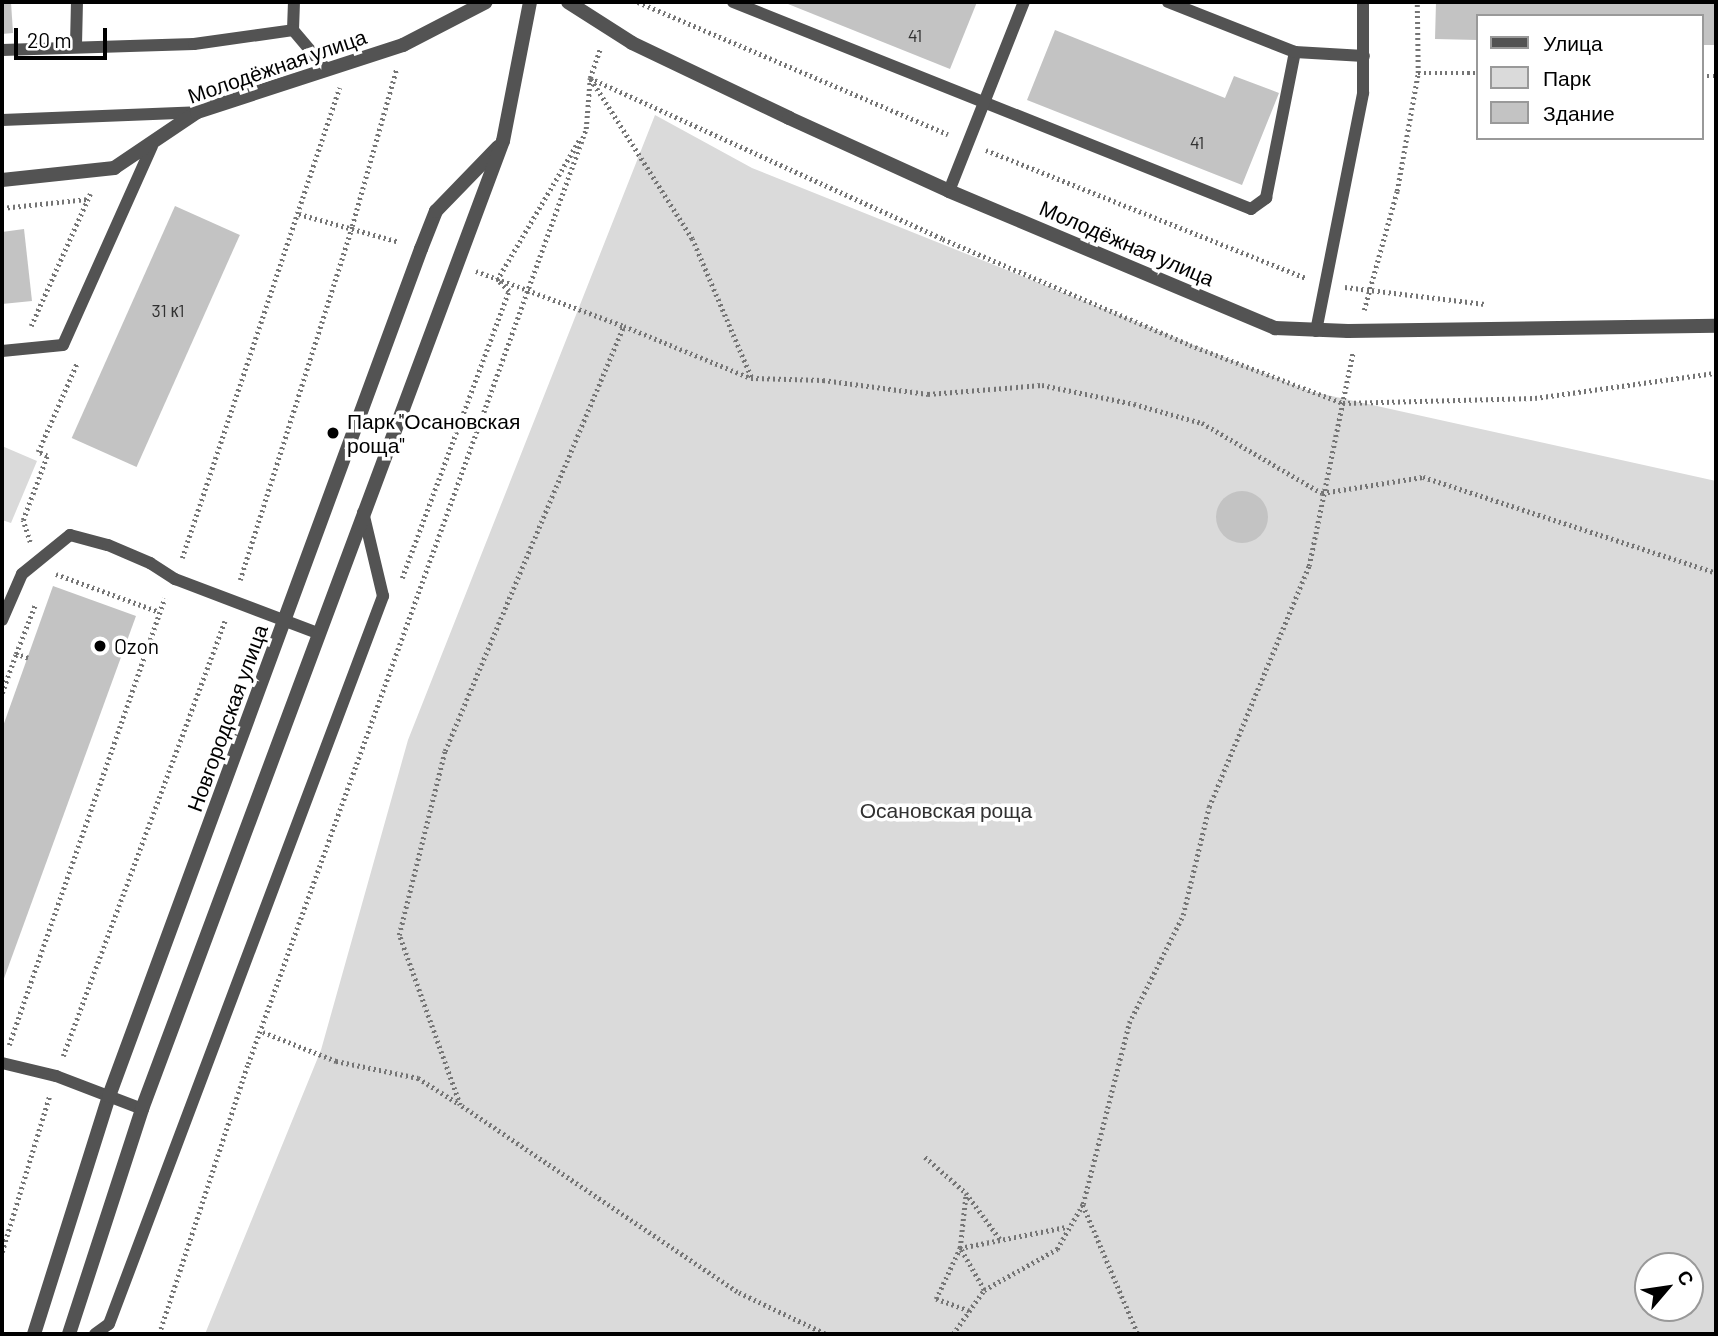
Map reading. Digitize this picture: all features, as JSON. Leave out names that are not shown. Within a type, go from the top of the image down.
[{"type":"street","name":"Молодёжная улица","points":[[2,180],[100,170],[152,146],[197,111],[403,45],[486,2]]},
{"type":"street","points":[[69,1334],[142,1109],[317,633],[503,141],[530,2]]},
{"type":"street","name":"Молодёжная улица","points":[[569,2],[607,28],[949,191],[1275,328],[1358,331],[1716,326]]},
{"type":"street","name":"Новгородская улица","points":[[34,1334],[110,1096],[436,211],[503,141]]},
{"type":"lane","points":[[76,45],[77,2]]},
{"type":"lane","points":[[294,2],[293,30],[326,69]]},
{"type":"lane","points":[[733,2],[1251,209],[1266,198],[1295,52]]},
{"type":"lane","points":[[949,191],[1024,2]]},
{"type":"lane","points":[[1168,2],[1295,52],[1364,56]]},
{"type":"lane","points":[[1316,331],[1363,93],[1363,2]]},
{"type":"lane","points":[[2,50],[76,45],[194,44],[293,30]]},
{"type":"lane","points":[[2,120],[197,111]]},
{"type":"lane","points":[[2,351],[63,345],[152,146]]},
{"type":"lane","points":[[95,1334],[109,1324],[383,596],[363,512]]},
{"type":"lane","points":[[2,620],[4,607],[22,574],[70,535],[108,545],[150,563],[175,579],[234,598],[317,633]]},
{"type":"lane","points":[[2,1063],[56,1076],[142,1109]]},
{"type":"path","points":[[638,2],[968,142],[1293,274],[1369,291]]},
{"type":"path","points":[[953,1334],[984,1290],[1057,1249],[1067,1227],[1083,1204],[1129,1023],[1183,915],[1209,807],[1309,566],[1322,493],[1358,331],[1397,191],[1418,73],[1417,2]]},
{"type":"path","points":[[159,1334],[262,1032],[586,129],[590,78],[607,28]]},
{"type":"path","points":[[2,1252],[56,1076],[234,598],[352,226],[403,45]]},
{"type":"path","points":[[1418,73],[1476,73]]},
{"type":"path","points":[[590,78],[692,239],[751,378]]},
{"type":"path","points":[[590,78],[967,249],[1190,345],[1343,403],[1535,398],[1716,373]]},
{"type":"path","points":[[20,349],[100,170]]},
{"type":"path","points":[[2,208],[87,199]]},
{"type":"path","points":[[526,291],[624,326],[751,378],[822,380],[928,394],[1042,385],[1134,404],[1202,423],[1322,493],[1423,477],[1716,573]]},
{"type":"path","points":[[460,1105],[399,935],[445,751],[624,326]]},
{"type":"path","points":[[23,520],[33,552]]},
{"type":"path","points":[[49,572],[157,611]]},
{"type":"path","points":[[2,693],[40,595]]},
{"type":"path","points":[[16,654],[28,658]]},
{"type":"path","points":[[262,1032],[336,1060],[418,1078],[737,1292],[825,1334]]},
{"type":"path","points":[[925,1157],[966,1193],[1000,1239]]},
{"type":"path","points":[[966,1193],[960,1248],[936,1299],[969,1311]]},
{"type":"path","points":[[1083,1204],[1138,1334]]},
{"type":"path","points":[[960,1248],[1067,1227]]},
{"type":"path","points":[[960,1248],[984,1290]]},
{"type":"green space","name":"Осановская роща","points":[[655,115],[752,168],[1309,391],[1716,481],[1716,1334],[205,1334],[321,1050],[408,740]]},
{"type":"green space","points":[[2,446],[37,461],[11,523],[2,520]]},
{"type":"building","points":[[2,2],[11,2],[13,33],[2,34]]},
{"type":"building","points":[[783,2],[977,2],[950,69]]},
{"type":"building","points":[[1436,2],[1716,2],[1716,45],[1704,45],[1704,14],[1476,14],[1476,40],[1435,39]]},
{"type":"building","points":[[1055,30],[1225,98],[1234,76],[1279,93],[1242,185],[1027,100]]},
{"type":"building","points":[[175,206],[240,235],[137,467],[72,438]]},
{"type":"building","points":[[24,229],[32,301],[2,304],[2,232]]},
{"type":"building","points":[[1242,491],[1252,493],[1260,499],[1266,507],[1266,527],[1260,535],[1252,541],[1242,543],[1232,541],[1224,535],[1218,527],[1216,517],[1218,507],[1224,499],[1232,493]]},
{"type":"building","points":[[53,586],[136,616],[2,984],[2,729]]},
{"type":"place","name":"Парк \"Осановская роща\"","points":[[333,433]]},
{"type":"place","name":"Ozon","points":[[100,646]]}]
